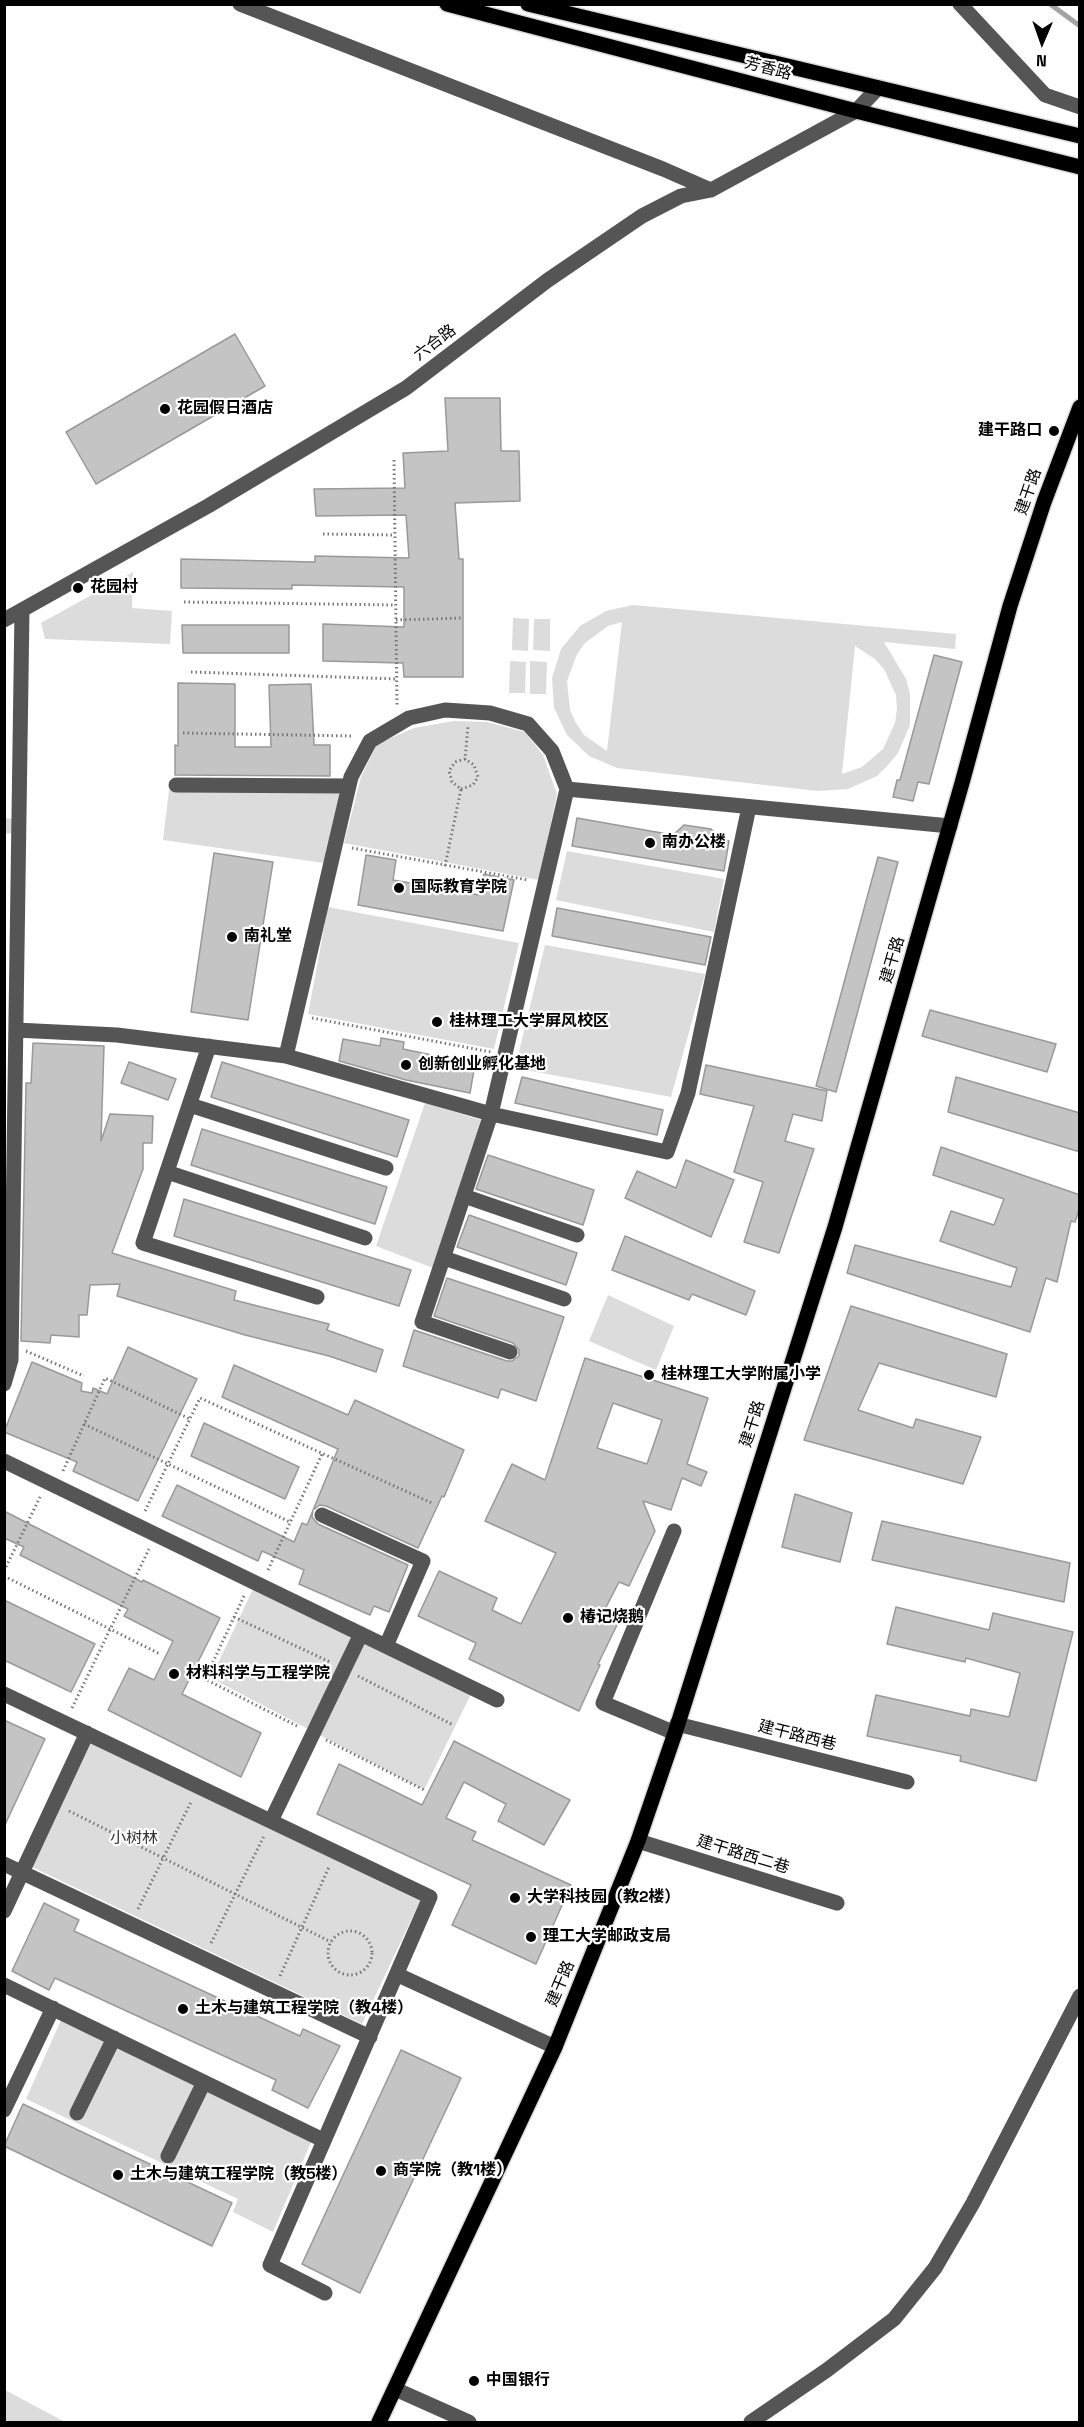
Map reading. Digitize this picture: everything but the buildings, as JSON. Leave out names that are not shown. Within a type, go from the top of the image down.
[{"type":"main road","name":"芳香路","points":[[447,4],[1080,167]]},
{"type":"main road","name":"芳香路","points":[[528,4],[1080,136]]},
{"type":"main road","name":"建干路","points":[[379,2422],[555,2047],[638,1841],[676,1729],[835,1227],[950,826],[1010,606],[1044,502],[1080,407]]},
{"type":"street","points":[[240,4],[663,169],[711,190]]},
{"type":"street","points":[[960,4],[1045,95],[1080,107]]},
{"type":"street","name":"六合路","points":[[4,620],[207,506],[406,388],[548,280],[642,216],[681,196],[711,190],[856,111],[878,88]]},
{"type":"street","points":[[4,1384],[11,1360],[10,1082],[16,1030],[22,610]]},
{"type":"street","points":[[286,1056],[348,786],[370,741],[409,718],[445,710],[490,713],[528,724],[552,751],[567,789],[491,1114],[422,1322],[510,1352]]},
{"type":"street","points":[[176,785],[348,786]]},
{"type":"street","points":[[567,789],[950,826]]},
{"type":"street","points":[[16,1030],[117,1035],[286,1056],[491,1114],[667,1152],[688,1093],[749,807]]},
{"type":"street","points":[[209,1046],[144,1243],[316,1297]]},
{"type":"street","points":[[190,1105],[386,1168]]},
{"type":"street","points":[[167,1172],[365,1238]]},
{"type":"street","points":[[464,1196],[577,1235]]},
{"type":"street","points":[[444,1258],[564,1299]]},
{"type":"street","points":[[4,1461],[49,1488],[156,1535],[497,1700]]},
{"type":"street","points":[[322,1515],[423,1561],[386,1646]]},
{"type":"street","name":"建干路西巷","points":[[674,1531],[603,1703],[676,1729],[907,1782]]},
{"type":"street","points":[[271,1821],[361,1634]]},
{"type":"street","points":[[4,1694],[430,1897],[270,2265],[325,2293]]},
{"type":"street","points":[[4,1911],[87,1733]]},
{"type":"street","name":"建干路西二巷","points":[[638,1841],[837,1903]]},
{"type":"street","points":[[4,1864],[370,2037]]},
{"type":"street","points":[[398,1975],[555,2047]]},
{"type":"street","points":[[4,1985],[323,2140]]},
{"type":"street","points":[[751,2422],[827,2370],[894,2319],[935,2268],[973,2203],[1080,1996]]},
{"type":"street","points":[[4,2110],[53,2008]]},
{"type":"street","points":[[77,2113],[114,2038]]},
{"type":"street","points":[[168,2157],[204,2082]]},
{"type":"street","points":[[395,2389],[469,2422]]},
{"type":"path","points":[[394,460],[397,725]]},
{"type":"path","points":[[323,534],[395,535]]},
{"type":"path","points":[[184,602],[396,605]]},
{"type":"path","points":[[396,620],[463,618]]},
{"type":"path","points":[[190,672],[397,679]]},
{"type":"path","points":[[465,759],[469,724]]},
{"type":"path","points":[[183,733],[356,736],[370,741]]},
{"type":"path","points":[[461,789],[452,782],[449,771],[455,762],[465,759]]},
{"type":"path","points":[[461,789],[473,785],[478,777],[474,765],[465,759]]},
{"type":"path","points":[[445,866],[461,789]]},
{"type":"path","points":[[342,846],[539,882]]},
{"type":"path","points":[[295,1015],[506,1054]]},
{"type":"path","points":[[16,1347],[84,1376]]},
{"type":"path","points":[[4,1571],[84,1424],[105,1378],[190,1419]]},
{"type":"path","points":[[142,1518],[200,1398],[434,1504]]},
{"type":"path","points":[[84,1424],[290,1522]]},
{"type":"path","points":[[322,1454],[290,1522],[205,1679],[424,1790]]},
{"type":"path","points":[[65,1723],[156,1535]]},
{"type":"path","points":[[4,1576],[160,1653]]},
{"type":"path","points":[[131,1924],[198,1786]]},
{"type":"path","points":[[54,1803],[331,1941]]},
{"type":"path","points":[[203,1958],[271,1821]]},
{"type":"path","points":[[273,1991],[336,1852]]},
{"type":"path","points":[[349,1931],[363,1935],[372,1946],[373,1953],[369,1965],[352,1975],[339,1972],[330,1962],[328,1948],[331,1941],[336,1936],[349,1931]]},
{"type":"green space","points":[[133,572],[132,608],[172,611],[170,644],[45,639],[41,623]]},
{"type":"green space","points":[[633,605],[956,634],[955,649],[884,642],[906,679],[910,694],[910,725],[898,753],[877,776],[848,789],[817,791],[617,768],[589,756],[567,735],[554,708],[552,678],[561,649],[580,626],[606,611]],"holes":[[[622,622],[607,751],[584,735],[576,723],[570,710],[567,681],[577,654],[585,643],[608,626]],[[855,646],[875,659],[884,669],[896,695],[897,709],[895,723],[883,749],[862,767],[842,774]]]},
{"type":"green space","points":[[513,618],[529,619],[528,651],[512,650]]},
{"type":"green space","points":[[534,619],[550,619],[550,651],[533,650]]},
{"type":"green space","points":[[510,661],[526,662],[525,693],[509,693]]},
{"type":"green space","points":[[530,661],[547,662],[546,694],[530,694]]},
{"type":"green space","points":[[454,721],[487,722],[525,732],[543,755],[557,794],[539,880],[344,843],[361,777],[377,744],[414,728]]},
{"type":"green space","points":[[169,790],[340,792],[324,863],[163,840]]},
{"type":"green space","points":[[567,851],[724,879],[714,932],[556,900]]},
{"type":"green space","points":[[328,907],[519,943],[494,1049],[308,1014]]},
{"type":"green space","points":[[545,945],[705,974],[671,1097],[515,1068]]},
{"type":"green space","points":[[425,1103],[481,1120],[433,1268],[376,1246]]},
{"type":"green space","points":[[608,1295],[674,1326],[656,1370],[589,1341]]},
{"type":"green space","points":[[254,1587],[471,1694],[424,1790],[211,1678]]},
{"type":"green space","name":"小树林","points":[[90,1741],[420,1901],[362,2024],[32,1867]]},
{"type":"green space","points":[[61,2020],[311,2142],[273,2232],[233,2212],[238,2199],[26,2099]]},
{"type":"green space","points":[[5,2390],[65,2422],[5,2422]]},
{"type":"waterway","points":[[1050,4],[1080,26]]},
{"type":"tunnel","points":[[4,826],[19,826]]},
{"type":"place","name":"花园假日酒店","points":[[165,409]]},
{"type":"place","name":"建干路口","points":[[1054,431]]},
{"type":"place","name":"花园村","points":[[78,588]]},
{"type":"place","name":"南办公楼","points":[[650,843]]},
{"type":"place","name":"国际教育学院","points":[[399,888]]},
{"type":"place","name":"南礼堂","points":[[232,937]]},
{"type":"place","name":"桂林理工大学屏风校区","points":[[437,1022]]},
{"type":"place","name":"创新创业孵化基地","points":[[406,1065]]},
{"type":"place","name":"桂林理工大学附属小学","points":[[649,1375]]},
{"type":"place","name":"椿记烧鹅","points":[[568,1618]]},
{"type":"place","name":"材料科学与工程学院","points":[[174,1674]]},
{"type":"place","name":"大学科技园（教2楼）","points":[[515,1898]]},
{"type":"place","name":"理工大学邮政支局","points":[[531,1937]]},
{"type":"place","name":"土木与建筑工程学院（教4楼）","points":[[183,2009]]},
{"type":"place","name":"商学院（教1楼）","points":[[381,2171]]},
{"type":"place","name":"土木与建筑工程学院（教5楼）","points":[[118,2175]]},
{"type":"place","name":"中国银行","points":[[474,2381]]}]
